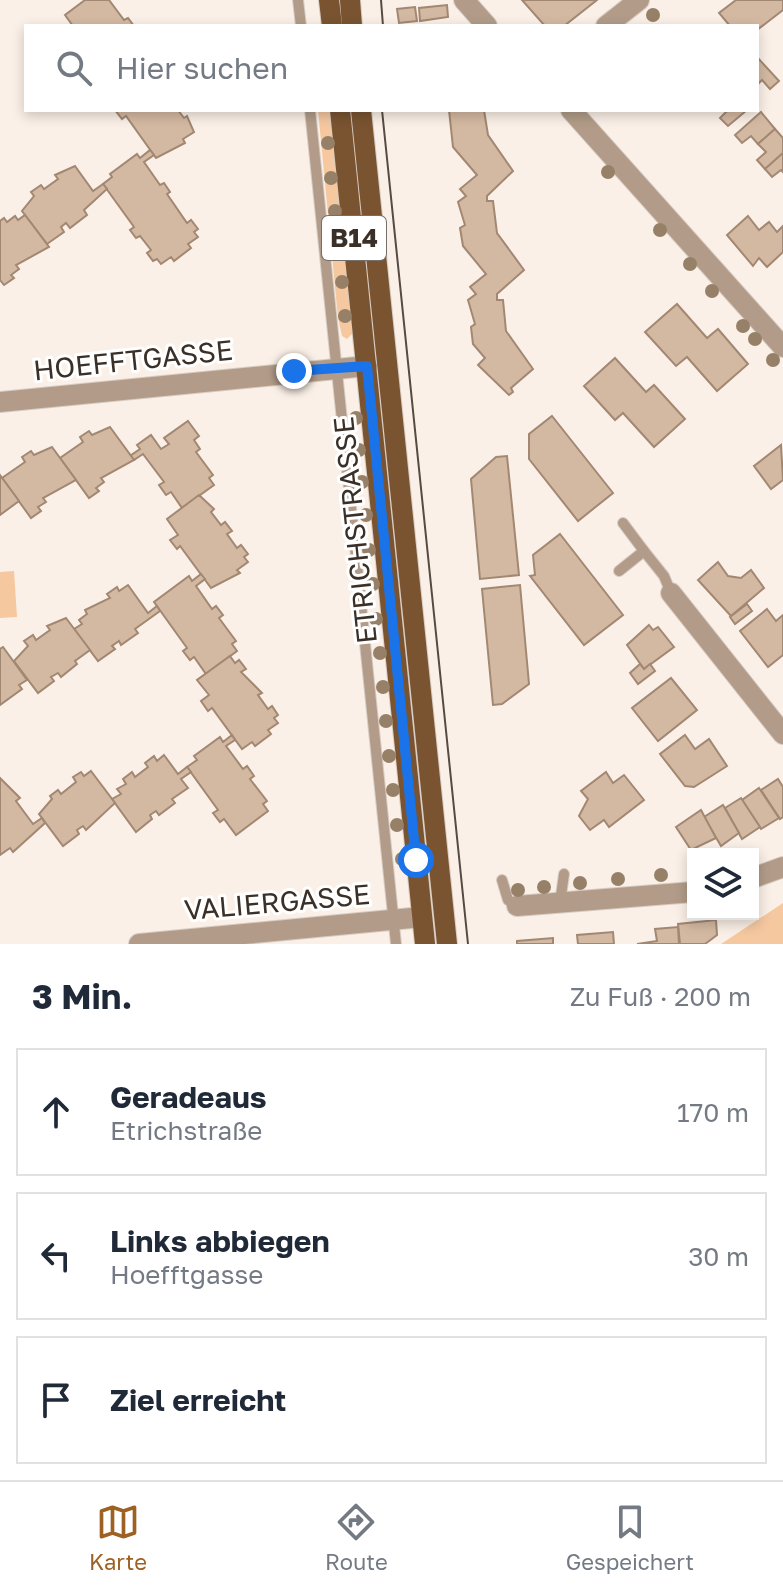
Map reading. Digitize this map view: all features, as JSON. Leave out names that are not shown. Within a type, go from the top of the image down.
[{"type":"main road","points":[[329,0],[332,24]]},
{"type":"main road","points":[[350,0],[352,24]]},
{"type":"main road","name":"ETRICHSTRASSE","points":[[340,112],[425,944]]},
{"type":"main road","name":"ETRICHSTRASSE","points":[[361,112],[447,944]]},
{"type":"street","points":[[464,0],[485,24]]},
{"type":"street","points":[[609,24],[639,0]]},
{"type":"street","points":[[573,112],[783,347]]},
{"type":"street","name":"HOEFFTGASSE","points":[[0,402],[367,366]]},
{"type":"street","points":[[671,593],[783,734]]},
{"type":"street","points":[[759,876],[783,867]]},
{"type":"street","points":[[517,906],[687,892]]},
{"type":"street","name":"VALIERGASSE","points":[[139,944],[422,917]]},
{"type":"lane","points":[[298,0],[301,24]]},
{"type":"lane","points":[[310,112],[396,944]]},
{"type":"lane","points":[[623,523],[664,576],[671,593]]},
{"type":"lane","points":[[619,571],[644,551]]},
{"type":"lane","points":[[560,903],[564,874]]},
{"type":"lane","points":[[502,880],[508,900],[517,906]]},
{"type":"shaded area","points":[[318,112],[331,112],[353,333],[347,339],[342,336]]},
{"type":"shaded area","points":[[14,571],[17,617],[0,618],[0,572]]},
{"type":"shaded area","points":[[783,903],[783,944],[721,944],[759,920]]},
{"type":"building","points":[[85,0],[109,0],[124,20],[128,18],[132,24],[72,24],[65,15]]},
{"type":"building","points":[[522,0],[597,0],[567,24],[543,24]]},
{"type":"building","points":[[736,0],[783,0],[783,10],[759,28],[759,24],[728,24],[719,13]]},
{"type":"building","points":[[447,5],[448,17],[420,21],[419,8]]},
{"type":"building","points":[[415,7],[417,21],[399,23],[397,9]]},
{"type":"building","points":[[759,59],[779,81],[770,89],[762,80],[759,83]]},
{"type":"building","points":[[117,112],[180,112],[184,118],[187,116],[194,132],[183,139],[185,143],[156,158],[126,116],[122,119]]},
{"type":"building","points":[[449,112],[484,112],[488,135],[513,171],[487,196],[487,201],[493,201],[497,233],[524,270],[497,294],[497,300],[503,300],[506,331],[533,369],[511,388],[513,392],[509,395],[478,365],[485,358],[473,344],[471,327],[475,324],[468,300],[476,294],[470,287],[486,274],[463,246],[460,228],[465,225],[458,202],[466,196],[460,189],[477,175],[453,147]]},
{"type":"building","points":[[726,112],[745,112],[728,126],[720,118]]},
{"type":"building","points":[[761,112],[775,129],[758,144],[751,136],[742,143],[735,135]]},
{"type":"building","points":[[775,129],[783,138],[783,153],[765,169],[757,160],[766,152],[758,144]]},
{"type":"building","points":[[150,150],[154,155],[144,162],[160,185],[164,183],[170,192],[167,194],[187,223],[191,220],[198,229],[194,232],[198,237],[188,244],[191,248],[174,261],[171,257],[161,264],[157,259],[153,261],[147,253],[151,250],[140,236],[136,238],[130,230],[134,227],[103,184],[112,177],[110,174],[137,154],[140,158]]},
{"type":"building","points":[[783,153],[783,172],[781,170],[772,177],[765,169]]},
{"type":"building","points":[[75,166],[93,191],[103,184],[107,189],[84,210],[87,215],[70,228],[66,223],[61,227],[64,232],[47,244],[22,211],[34,196],[31,192],[41,185],[44,189],[58,179],[55,175]]},
{"type":"building","points":[[25,215],[49,247],[16,265],[19,269],[11,275],[14,278],[4,285],[0,280],[0,221],[4,218],[7,222],[15,216],[18,220]]},
{"type":"building","points":[[748,216],[759,230],[769,222],[777,232],[783,226],[783,252],[767,267],[759,258],[753,266],[727,235]]},
{"type":"building","points":[[677,304],[707,338],[718,329],[748,364],[717,391],[687,357],[676,366],[645,332]]},
{"type":"building","points":[[615,358],[646,392],[654,385],[685,419],[654,447],[623,413],[615,420],[584,386]]},
{"type":"building","points":[[552,416],[613,493],[578,521],[529,459],[529,434]]},
{"type":"building","points":[[188,421],[199,436],[194,440],[200,449],[196,452],[213,475],[209,478],[214,485],[182,508],[171,492],[166,495],[159,485],[164,482],[143,454],[134,460],[130,456],[140,449],[137,445],[151,435],[161,449],[169,444],[164,438]]},
{"type":"building","points":[[110,427],[134,460],[101,478],[104,482],[96,488],[99,491],[89,498],[60,458],[83,442],[80,437],[89,431],[92,435]]},
{"type":"building","points":[[781,445],[783,480],[771,489],[754,466]]},
{"type":"building","points":[[52,447],[76,480],[43,498],[46,502],[38,507],[41,511],[31,518],[2,478],[25,462],[22,457],[31,451],[34,455]]},
{"type":"building","points":[[507,456],[519,575],[480,579],[471,479],[496,457]]},
{"type":"building","points":[[0,475],[19,501],[0,515]]},
{"type":"building","points":[[199,495],[214,509],[211,512],[221,525],[225,522],[232,531],[227,534],[237,548],[241,545],[248,554],[244,557],[248,562],[237,570],[240,573],[211,588],[180,546],[177,549],[170,540],[178,535],[167,519]]},
{"type":"building","points":[[560,534],[623,615],[584,645],[530,576],[535,575],[533,555]]},
{"type":"building","points":[[718,562],[728,576],[741,578],[751,570],[764,588],[731,616],[698,580]]},
{"type":"building","points":[[201,574],[205,579],[196,586],[212,609],[216,606],[223,615],[219,618],[236,641],[232,644],[237,651],[206,674],[194,657],[190,660],[183,651],[187,648],[154,602],[189,576],[192,581]]},
{"type":"building","points":[[128,585],[148,613],[157,606],[160,611],[135,629],[138,633],[121,645],[119,641],[112,646],[115,649],[98,661],[74,629],[82,624],[79,620],[87,614],[85,610],[110,598],[107,594],[117,587],[119,591]]},
{"type":"building","points":[[520,585],[529,684],[502,704],[493,705],[482,589]]},
{"type":"building","points":[[747,604],[752,611],[735,624],[730,617]]},
{"type":"building","points":[[767,609],[776,621],[783,615],[783,655],[768,667],[740,631]]},
{"type":"building","points":[[66,618],[90,650],[61,677],[58,673],[51,677],[54,681],[38,693],[14,661],[28,646],[24,641],[33,635],[36,640],[50,630],[47,626]]},
{"type":"building","points":[[649,625],[653,630],[658,627],[674,647],[644,669],[627,645]]},
{"type":"building","points":[[3,647],[27,680],[19,685],[22,689],[0,705],[0,649]]},
{"type":"building","points":[[230,656],[235,663],[239,660],[246,669],[241,672],[262,693],[258,695],[268,709],[272,706],[278,715],[274,718],[278,723],[268,730],[271,734],[255,746],[252,742],[242,749],[212,708],[208,711],[201,701],[209,695],[197,680]]},
{"type":"building","points":[[640,664],[644,669],[650,664],[655,671],[638,684],[630,673]]},
{"type":"building","points":[[671,678],[697,710],[658,741],[632,708]]},
{"type":"building","points":[[232,735],[235,740],[226,746],[243,769],[247,766],[254,776],[250,779],[267,801],[263,804],[268,811],[236,835],[224,819],[220,822],[213,813],[218,810],[187,767],[197,760],[194,756],[220,737],[223,742]]},
{"type":"building","points":[[685,735],[695,749],[709,739],[727,766],[694,787],[685,786],[660,754]]},
{"type":"building","points":[[164,755],[178,774],[187,767],[191,772],[181,779],[188,788],[172,799],[175,803],[159,815],[156,811],[150,815],[152,819],[136,832],[112,799],[121,794],[117,789],[126,784],[123,779],[132,772],[135,777],[148,767],[145,763],[154,756],[157,761]]},
{"type":"building","points":[[91,771],[115,803],[86,830],[83,826],[77,830],[79,834],[63,846],[39,814],[52,799],[50,796],[58,790],[61,794],[76,782],[73,777],[81,772],[84,776]]},
{"type":"building","points":[[606,772],[613,783],[624,775],[644,800],[609,827],[604,820],[590,830],[579,816],[588,799],[581,791]]},
{"type":"building","points":[[0,778],[20,798],[16,801],[33,824],[42,818],[45,823],[13,852],[10,848],[0,855]]},
{"type":"building","points":[[778,779],[783,787],[783,817],[780,819],[761,790]]},
{"type":"building","points":[[759,788],[779,818],[761,829],[742,800]]},
{"type":"building","points":[[741,798],[760,827],[742,839],[725,808]]},
{"type":"building","points":[[723,805],[739,833],[721,846],[704,817]]},
{"type":"building","points":[[701,810],[716,838],[690,848],[676,827]]},
{"type":"building","points":[[716,920],[717,935],[705,944],[680,944],[678,924]]},
{"type":"building","points":[[678,927],[679,944],[637,944],[657,941],[655,929]]},
{"type":"building","points":[[613,932],[614,944],[578,944],[577,935]]},
{"type":"building","points":[[553,938],[553,944],[517,944],[517,941]]},
{"type":"tram line","points":[[381,0],[383,24]]},
{"type":"tram line","points":[[382,112],[468,944]]},
{"type":"route","points":[[294,371],[367,366],[416,860]]}]
